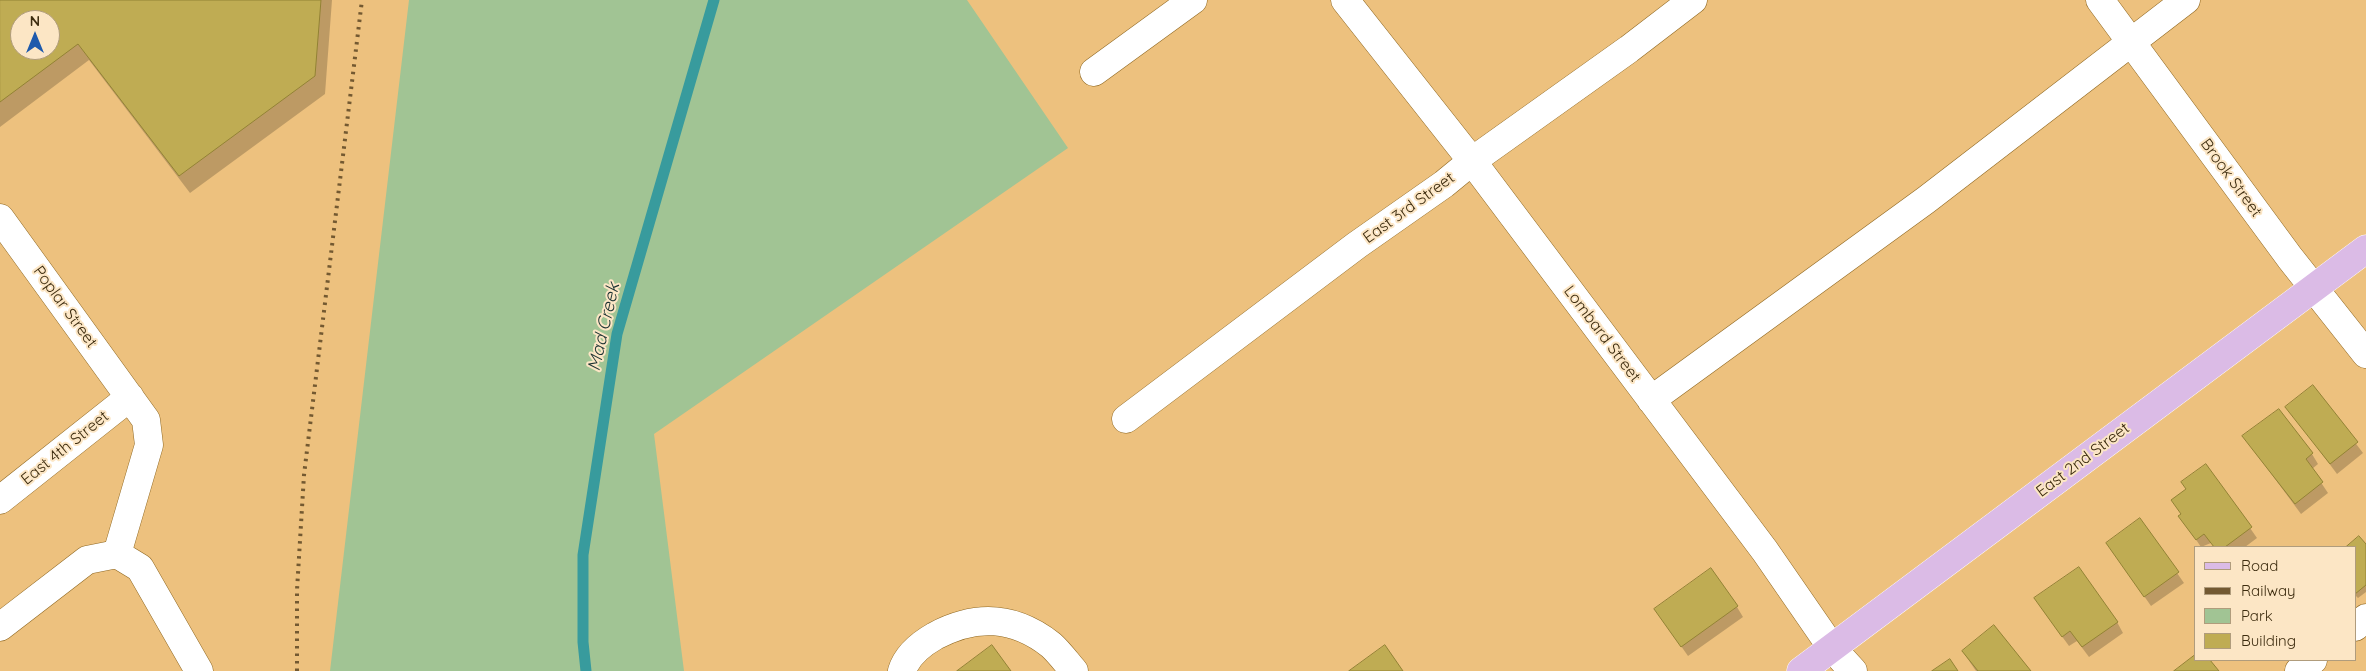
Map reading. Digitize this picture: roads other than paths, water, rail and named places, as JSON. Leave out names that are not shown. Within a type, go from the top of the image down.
[{"type":"main road","name":"East 2nd Street","points":[[1800,671],[2366,249]]},
{"type":"street","points":[[1094,72],[1193,0]]},
{"type":"street","name":"Lombard Street","points":[[1345,0],[1472,161],[1765,551],[1832,648],[1854,671]]},
{"type":"street","name":"East 3rd Street","points":[[1126,418],[1357,245],[1444,184],[1472,161],[1629,49],[1693,0]]},
{"type":"street","name":"Brook Street","points":[[2100,0],[2290,258],[2366,354]]},
{"type":"street","points":[[1651,400],[1926,200],[2130,41],[2186,0]]},
{"type":"street","name":"Poplar Street","points":[[0,218],[146,420],[149,445],[117,554]]},
{"type":"street","name":"East 4th Street","points":[[0,500],[130,397]]},
{"type":"street","points":[[0,627],[87,560],[117,554],[140,568],[199,671]]},
{"type":"street","points":[[2356,626],[2366,618]]},
{"type":"street","points":[[902,671],[905,661],[923,642],[954,626],[984,620],[1015,624],[1051,645],[1074,671]]},
{"type":"street","points":[[2299,671],[2312,661]]},
{"type":"waterway","name":"Mad Creek","points":[[586,671],[583,642],[583,555],[617,334],[714,0]]},
{"type":"railway","points":[[297,671],[297,590],[304,475],[362,0]]}]
